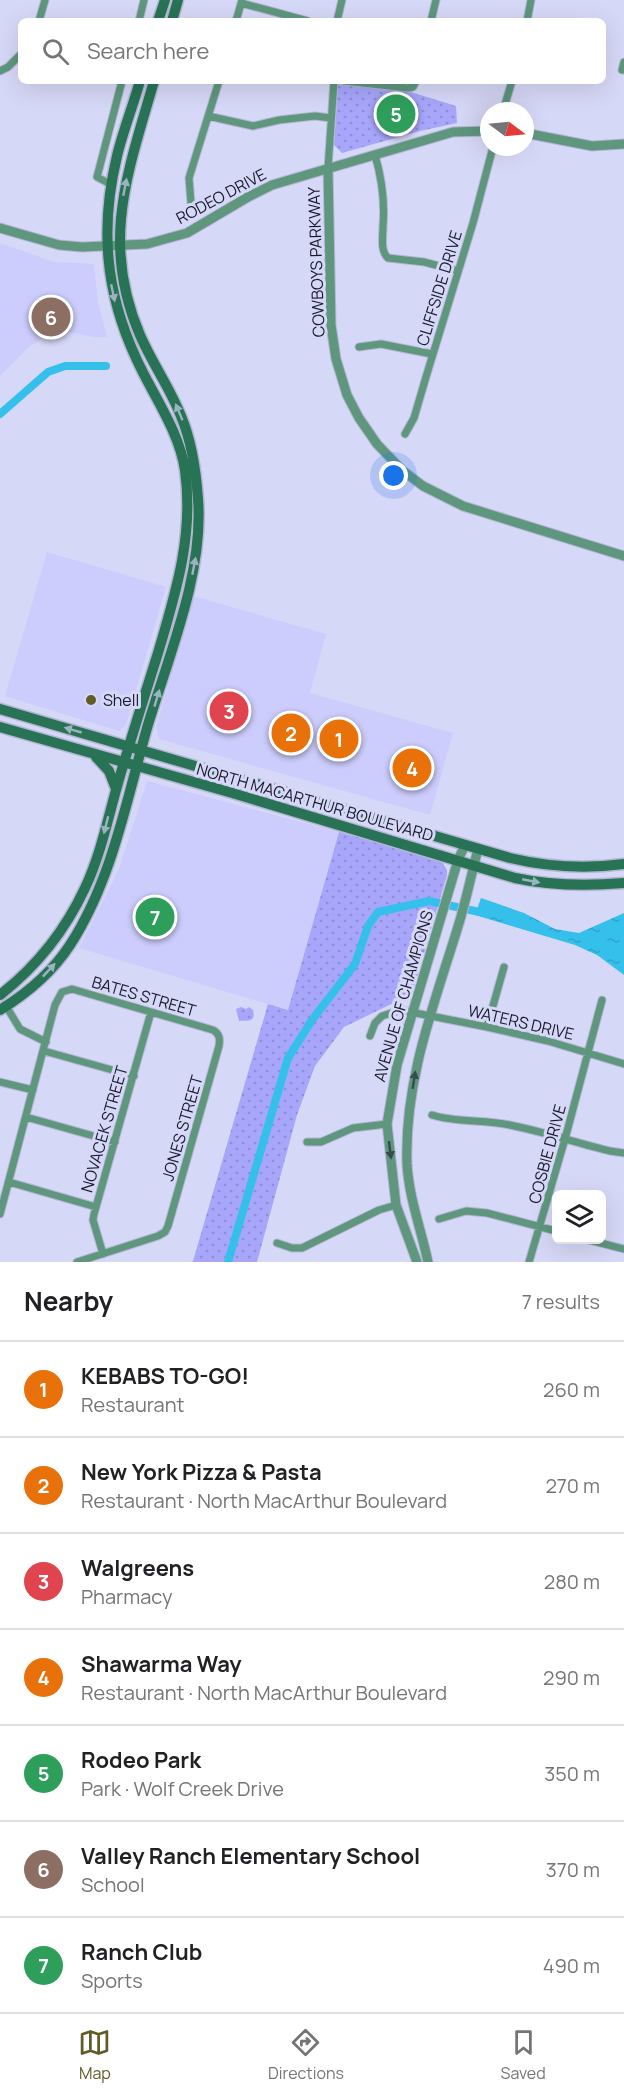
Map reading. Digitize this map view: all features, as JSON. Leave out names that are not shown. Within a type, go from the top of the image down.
[{"type":"main road","points":[[159,18],[165,0]]},
{"type":"main road","points":[[173,18],[178,0]]},
{"type":"main road","points":[[139,84],[117,156],[112,185],[108,267],[120,321],[127,339],[168,420],[191,475]]},
{"type":"main road","points":[[2,1002],[42,977],[68,947],[100,889],[141,750],[179,602],[191,475],[182,417],[140,334],[124,284],[120,245],[123,196],[153,84]]},
{"type":"main road","points":[[134,101],[147,106]]},
{"type":"main road","points":[[2,1002],[51,945],[68,920],[87,883],[104,836],[129,747],[179,602]]},
{"type":"main road","name":"NORTH MACARTHUR BOULEVARD","points":[[0,709],[535,864],[588,867],[624,864]]},
{"type":"main road","name":"NORTH MACARTHUR BOULEVARD","points":[[0,727],[536,882],[584,886],[624,883]]},
{"type":"main road","points":[[94,754],[109,771],[116,789]]},
{"type":"main road","points":[[290,811],[294,795]]},
{"type":"main road","points":[[87,883],[100,889]]},
{"type":"street","points":[[40,18],[45,0]]},
{"type":"street","points":[[140,18],[144,0]]},
{"type":"street","points":[[338,18],[342,0]]},
{"type":"street","points":[[432,18],[436,0]]},
{"type":"street","points":[[528,18],[531,0]]},
{"type":"street","points":[[237,18],[241,1],[298,18]]},
{"type":"street","points":[[0,71],[18,57]]},
{"type":"street","points":[[112,185],[97,177],[121,84]]},
{"type":"street","points":[[191,203],[189,178],[218,84]]},
{"type":"street","name":"COWBOYS PARKWAY","points":[[334,84],[328,168],[331,325],[336,359],[347,395],[359,418],[377,444],[402,470],[423,486],[463,506],[624,556]]},
{"type":"street","points":[[372,84],[408,88],[414,84]]},
{"type":"street","points":[[506,102],[511,84]]},
{"type":"street","points":[[208,116],[253,126],[315,116],[331,118]]},
{"type":"street","name":"RODEO DRIVE","points":[[0,228],[59,245],[147,244],[187,233],[272,185],[453,132],[480,131]]},
{"type":"street","points":[[534,135],[592,146],[624,144]]},
{"type":"street","points":[[375,155],[382,186],[384,255],[388,258],[424,262],[458,271]]},
{"type":"street","name":"CLIFFSIDE DRIVE","points":[[405,434],[414,418],[473,223],[491,156]]},
{"type":"street","points":[[359,347],[381,344],[432,354]]},
{"type":"street","name":"AVENUE OF CHAMPIONS","points":[[417,1262],[396,1205],[387,1124],[397,1065],[411,1013],[458,860],[465,845]]},
{"type":"street","name":"AVENUE OF CHAMPIONS","points":[[428,1262],[410,1188],[407,1131],[414,1074],[467,896],[478,849]]},
{"type":"street","points":[[487,1027],[504,967]]},
{"type":"street","name":"BATES STREET","points":[[46,1042],[55,1005],[62,992],[72,989],[217,1032]]},
{"type":"street","name":"COSBIE DRIVE","points":[[530,1262],[602,1000]]},
{"type":"street","points":[[0,1214],[46,1042],[20,1029],[2,1002]]},
{"type":"street","name":"WATERS DRIVE","points":[[370,1036],[375,1023],[382,1016],[400,1010],[487,1027],[624,1064]]},
{"type":"street","name":"NOVACEK STREET","points":[[103,1254],[93,1220],[151,1012]]},
{"type":"street","name":"JONES STREET","points":[[103,1254],[165,1232],[219,1046],[220,1038],[217,1032]]},
{"type":"street","points":[[44,1051],[134,1076]]},
{"type":"street","points":[[0,1082],[33,1090]]},
{"type":"street","points":[[432,1115],[444,1119],[477,1120],[509,1125],[624,1153]]},
{"type":"street","points":[[26,1117],[115,1142]]},
{"type":"street","points":[[307,1142],[321,1142],[352,1128],[387,1124]]},
{"type":"street","points":[[9,1182],[96,1207]]},
{"type":"street","points":[[277,1243],[292,1248],[302,1248],[379,1210],[396,1205]]},
{"type":"street","points":[[439,1219],[466,1212],[487,1213],[552,1230]]},
{"type":"street","points":[[606,1244],[624,1249]]},
{"type":"street","points":[[76,1262],[103,1254]]},
{"type":"shaded area","points":[[338,84],[401,89],[456,106],[457,123],[342,153],[334,145]]},
{"type":"shaded area","points":[[0,243],[54,262],[94,264],[98,303],[107,337],[94,337],[65,331],[50,333],[29,347],[0,376]]},
{"type":"shaded area","points":[[47,552],[166,587],[126,725],[119,731],[5,696]]},
{"type":"shaded area","points":[[193,596],[326,634],[310,693],[453,733],[430,815],[159,739],[156,727]]},
{"type":"shaded area","points":[[147,781],[339,832],[288,1010],[79,948],[119,869]]},
{"type":"shaded area","points":[[339,832],[441,860],[447,870],[412,994],[344,1027],[315,1066],[297,1115],[257,1262],[191,1262],[268,1004],[288,1010]]},
{"type":"shaded area","points":[[241,1007],[246,1009],[249,1007],[253,1010],[252,1019],[239,1021],[236,1009]]},
{"type":"water","points":[[481,898],[524,913],[555,929],[579,933],[624,913],[624,975],[597,955],[575,945],[475,915]]},
{"type":"waterway","points":[[0,414],[48,372],[65,366],[106,366]]},
{"type":"waterway","points":[[228,1262],[288,1058],[312,1020],[355,964],[368,926],[378,912],[429,901],[484,913]]},
{"type":"place","name":"Rodeo Park","points":[[396,114]]},
{"type":"place","name":"Valley Ranch Elementary School","points":[[51,317]]},
{"type":"place","name":"Shell","points":[[91,700]]},
{"type":"place","name":"Walgreens","points":[[229,711]]},
{"type":"place","name":"New York Pizza & Pasta","points":[[291,733]]},
{"type":"place","name":"KEBABS TO-GO!","points":[[339,739]]},
{"type":"place","name":"Shawarma Way","points":[[412,768]]},
{"type":"place","name":"Ranch Club","points":[[155,917]]}]
